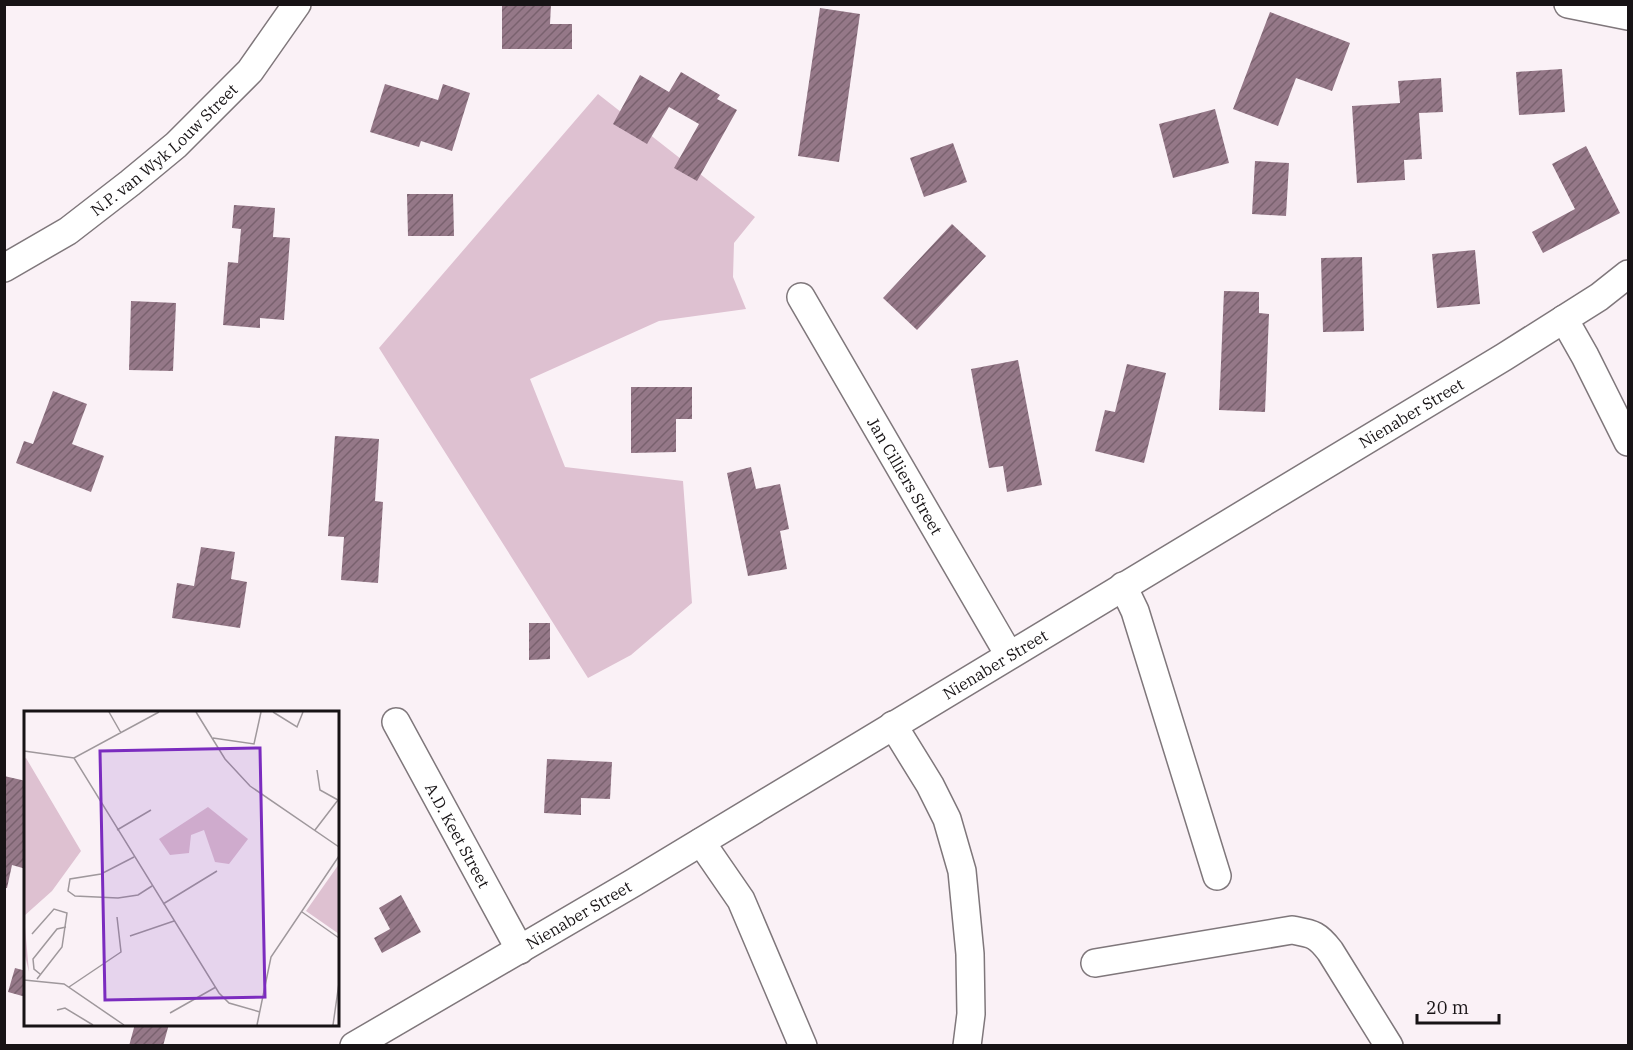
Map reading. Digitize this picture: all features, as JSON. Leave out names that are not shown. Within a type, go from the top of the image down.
[{"type":"street","name":"N.P. van Wyk Louw Street","points":[[4,268],[68,231],[176,145],[250,71],[297,4]]},
{"type":"street","points":[[1568,4],[1629,16]]},
{"type":"street","name":"Nienaber Street","points":[[354,1046],[701,842],[1504,357],[1599,297],[1629,274]]},
{"type":"street","name":"Jan Cilliers Street","points":[[801,297],[1010,655]]},
{"type":"street","points":[[1564,319],[1629,442]]},
{"type":"street","points":[[1123,586],[1135,611],[1217,876]]},
{"type":"street","name":"A.D. Keet Street","points":[[396,722],[520,950]]},
{"type":"street","points":[[893,725],[930,785],[947,819],[962,871],[970,954],[971,1014],[967,1046]]},
{"type":"street","points":[[701,842],[741,900],[803,1046]]},
{"type":"street","points":[[1095,963],[1292,930],[1307,933],[1319,937],[1330,951],[1389,1046]]},
{"type":"shaded area","points":[[598,94],[755,217],[734,243],[733,277],[746,309],[659,321],[530,379],[565,467],[683,481],[692,603],[631,655],[588,678],[379,348]]},
{"type":"building","points":[[502,4],[551,4],[550,24],[572,24],[572,49],[502,49]]},
{"type":"building","points":[[820,8],[860,14],[839,162],[798,156]]},
{"type":"building","points":[[1270,12],[1350,43],[1332,91],[1296,78],[1278,126],[1233,109]]},
{"type":"building","points":[[1562,69],[1565,112],[1519,115],[1516,72]]},
{"type":"building","points":[[681,72],[720,95],[717,99],[737,110],[697,181],[674,168],[699,124],[669,107],[647,144],[613,124],[640,75],[669,92]]},
{"type":"building","points":[[1441,78],[1443,112],[1419,113],[1422,159],[1404,160],[1405,180],[1357,183],[1352,106],[1400,103],[1398,81]]},
{"type":"building","points":[[385,84],[438,100],[443,84],[470,93],[452,151],[421,141],[419,147],[370,132]]},
{"type":"building","points":[[1215,109],[1229,163],[1173,178],[1159,124]]},
{"type":"building","points":[[953,143],[967,182],[924,197],[910,158]]},
{"type":"building","points":[[1586,146],[1620,213],[1543,253],[1532,232],[1575,209],[1552,164]]},
{"type":"building","points":[[1255,161],[1289,163],[1286,216],[1252,214]]},
{"type":"building","points":[[407,194],[453,194],[454,236],[408,236]]},
{"type":"building","points":[[234,205],[275,208],[273,237],[290,238],[284,320],[260,318],[260,328],[223,325],[228,262],[238,263],[241,229],[232,228]]},
{"type":"building","points":[[952,224],[986,256],[917,330],[883,298]]},
{"type":"building","points":[[1475,250],[1480,304],[1437,308],[1432,254]]},
{"type":"building","points":[[1362,257],[1364,331],[1323,332],[1321,258]]},
{"type":"building","points":[[1224,291],[1259,292],[1259,313],[1269,314],[1265,412],[1219,410]]},
{"type":"building","points":[[131,301],[176,303],[173,371],[129,370]]},
{"type":"building","points":[[1018,360],[1042,485],[1007,492],[1003,466],[989,468],[971,369]]},
{"type":"building","points":[[1127,364],[1166,373],[1144,463],[1095,451],[1105,410],[1115,412]]},
{"type":"building","points":[[631,387],[692,387],[692,419],[676,419],[676,452],[631,453]]},
{"type":"building","points":[[53,391],[87,404],[72,444],[104,456],[91,492],[16,463],[24,441],[33,444]]},
{"type":"building","points":[[335,436],[379,439],[375,501],[383,502],[378,583],[341,580],[344,537],[328,536]]},
{"type":"building","points":[[751,467],[756,489],[780,484],[789,529],[780,531],[787,569],[748,576],[727,473]]},
{"type":"building","points":[[201,547],[235,552],[231,579],[247,582],[240,628],[172,618],[177,583],[194,586]]},
{"type":"building","points":[[529,623],[550,623],[550,659],[529,660]]},
{"type":"building","points":[[547,759],[612,762],[610,799],[581,798],[581,815],[544,813]]},
{"type":"building","points":[[4,776],[24,781],[24,868],[12,865],[7,888],[4,888]]},
{"type":"building","points":[[401,895],[421,932],[382,953],[374,938],[390,929],[379,908]]},
{"type":"building","points":[[15,968],[24,970],[24,996],[8,992]]},
{"type":"building","points":[[134,1026],[168,1026],[163,1046],[129,1046]]}]
